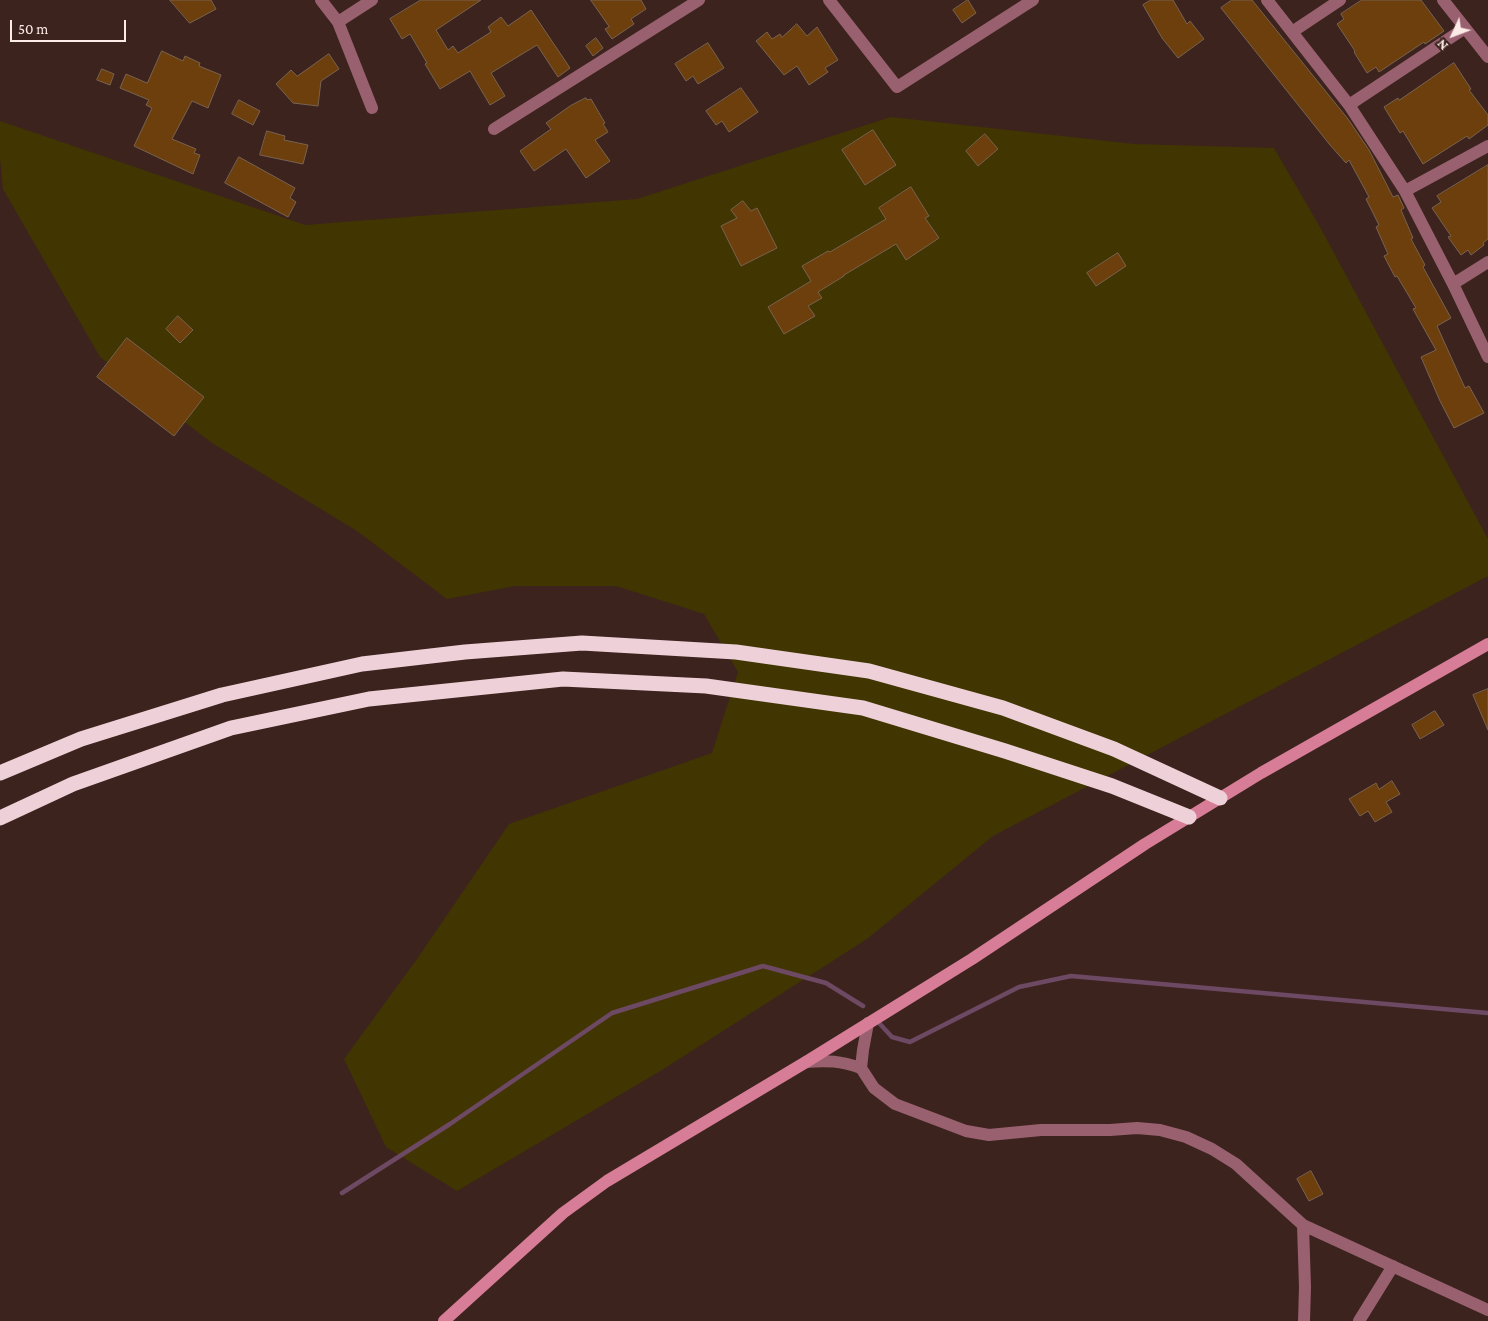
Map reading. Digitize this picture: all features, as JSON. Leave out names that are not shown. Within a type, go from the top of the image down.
[{"type":"highway","points":[[0,773],[81,739],[222,694],[362,664],[465,652],[582,643],[736,652],[869,671],[1003,708],[1114,749],[1220,798]]},
{"type":"highway","points":[[0,818],[73,784],[232,728],[369,700],[563,679],[706,686],[863,708],[1112,786],[1189,818]]},
{"type":"street","points":[[321,0],[338,22],[372,108]]},
{"type":"street","points":[[338,22],[372,0]]},
{"type":"street","points":[[494,129],[699,0]]},
{"type":"street","points":[[829,0],[897,87],[1033,0]]},
{"type":"street","points":[[1268,0],[1349,105],[1405,191],[1486,350]]},
{"type":"street","points":[[1292,32],[1340,0]]},
{"type":"street","points":[[1443,0],[1488,57]]},
{"type":"street","points":[[1349,105],[1465,28]]},
{"type":"street","points":[[1405,191],[1488,146]]},
{"type":"street","points":[[1453,284],[1488,262]]},
{"type":"street","points":[[444,1321],[562,1213],[607,1181],[806,1062],[972,959],[1145,844],[1261,773],[1488,644]]},
{"type":"street","points":[[868,1023],[862,1068],[874,1088],[895,1104],[966,1131],[989,1135],[1041,1130],[1138,1128],[1160,1130],[1186,1137],[1212,1149],[1236,1164],[1302,1225],[1488,1310]]},
{"type":"street","points":[[806,1062],[824,1060],[843,1062],[862,1068]]},
{"type":"street","points":[[1302,1225],[1305,1287],[1304,1321]]},
{"type":"street","points":[[1359,1321],[1393,1266]]},
{"type":"shaded area","points":[[891,117],[1134,144],[1274,148],[1320,227],[1488,539],[1488,576],[993,836],[867,939],[662,1070],[457,1191],[386,1147],[344,1059],[417,959],[509,824],[712,753],[738,672],[704,614],[616,586],[515,586],[447,599],[357,531],[212,443],[100,357],[3,189],[0,158],[0,121],[305,225],[637,199]]},
{"type":"building","points":[[170,0],[211,0],[216,9],[190,23]]},
{"type":"building","points":[[421,0],[481,0],[436,30],[448,50],[453,46],[458,53],[491,32],[488,27],[501,17],[508,26],[531,10],[570,68],[558,77],[537,45],[491,73],[505,96],[490,105],[470,71],[440,89],[410,34],[402,39],[390,19]]},
{"type":"building","points":[[591,0],[641,0],[646,9],[631,19],[634,24],[612,39],[605,29],[609,27]]},
{"type":"building","points":[[968,0],[976,13],[962,23],[953,10]]},
{"type":"building","points":[[1151,0],[1173,0],[1187,24],[1190,21],[1204,39],[1178,58],[1162,38],[1143,5]]},
{"type":"building","points":[[1232,0],[1252,0],[1348,119],[1369,150],[1393,197],[1398,195],[1404,208],[1401,210],[1413,238],[1411,239],[1425,265],[1423,267],[1451,318],[1437,326],[1465,388],[1469,386],[1484,413],[1454,428],[1421,357],[1436,350],[1413,309],[1416,308],[1397,276],[1395,277],[1384,256],[1388,254],[1376,227],[1379,225],[1366,199],[1369,197],[1349,160],[1346,163],[1330,145],[1221,8]]},
{"type":"building","points":[[1362,0],[1421,0],[1444,31],[1379,72],[1376,67],[1367,73],[1337,24],[1344,19],[1341,14]]},
{"type":"building","points":[[797,24],[807,36],[817,27],[838,60],[825,68],[828,72],[809,85],[797,66],[784,75],[756,41],[767,32],[772,39],[780,34],[782,37]]},
{"type":"building","points":[[596,38],[603,48],[593,56],[586,46]]},
{"type":"building","points":[[708,43],[724,68],[698,84],[693,76],[686,81],[675,64]]},
{"type":"building","points":[[162,51],[183,61],[185,56],[200,63],[199,66],[221,75],[208,108],[192,101],[172,139],[196,149],[194,153],[200,155],[193,174],[134,146],[152,108],[146,105],[149,100],[120,88],[126,74],[147,83]]},
{"type":"building","points":[[329,54],[339,69],[321,81],[318,106],[293,103],[276,84],[291,70],[297,76]]},
{"type":"building","points":[[1454,63],[1471,89],[1469,90],[1488,115],[1488,125],[1469,139],[1467,136],[1423,164],[1403,131],[1400,133],[1384,107],[1398,98],[1399,100]]},
{"type":"building","points":[[102,69],[114,74],[110,85],[97,80]]},
{"type":"building","points":[[741,88],[758,112],[729,132],[722,121],[716,125],[706,111]]},
{"type":"building","points":[[586,98],[587,100],[591,99],[605,123],[603,124],[608,132],[595,140],[610,161],[586,178],[566,149],[534,171],[520,151],[551,129],[546,123],[570,106]]},
{"type":"building","points":[[239,100],[260,111],[253,125],[232,114]]},
{"type":"building","points":[[873,130],[896,165],[865,185],[842,150]]},
{"type":"building","points":[[267,131],[285,136],[284,140],[308,145],[303,164],[260,155]]},
{"type":"building","points":[[985,134],[998,149],[978,166],[966,151]]},
{"type":"building","points":[[239,157],[295,188],[290,198],[296,202],[288,217],[225,183]]},
{"type":"building","points":[[1488,165],[1488,239],[1483,243],[1484,245],[1471,255],[1468,250],[1461,255],[1448,237],[1451,236],[1432,208],[1441,202],[1437,196]]},
{"type":"building","points":[[911,187],[929,216],[925,218],[939,238],[906,260],[896,244],[844,275],[818,292],[822,298],[808,306],[815,316],[784,334],[768,307],[811,281],[802,266],[886,219],[879,208]]},
{"type":"building","points":[[743,201],[751,211],[757,208],[777,248],[741,266],[721,226],[737,218],[731,210]]},
{"type":"building","points":[[1118,253],[1126,266],[1096,286],[1087,273]]},
{"type":"building","points":[[178,316],[193,330],[180,343],[166,329]]},
{"type":"building","points":[[127,338],[204,397],[174,436],[97,377]]},
{"type":"building","points":[[1488,689],[1488,730],[1473,695]]},
{"type":"building","points":[[1435,711],[1444,725],[1420,739],[1412,725]]},
{"type":"building","points":[[1392,781],[1400,794],[1386,802],[1392,812],[1375,822],[1368,811],[1360,816],[1349,799],[1376,783],[1379,789]]},
{"type":"building","points":[[1311,1171],[1323,1194],[1309,1201],[1297,1179]]},
{"type":"waterway","points":[[342,1193],[450,1124],[612,1013],[763,966],[826,983],[863,1006]]},
{"type":"waterway","points":[[880,1024],[892,1037],[910,1042],[1019,987],[1071,976],[1488,1013]]}]
